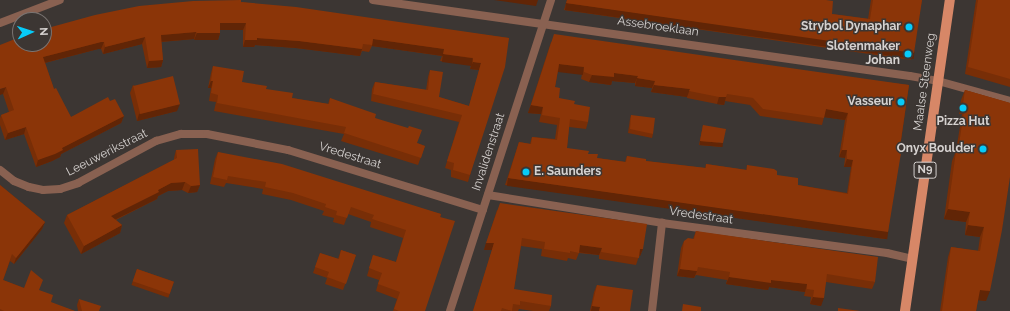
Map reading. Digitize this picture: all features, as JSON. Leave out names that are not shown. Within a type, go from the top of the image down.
[{"type":"main road","name":"Maalse Steenweg","points":[[905,311],[950,0]]},
{"type":"street","points":[[0,23],[60,0]]},
{"type":"street","name":"Assebroeklaan","points":[[374,0],[544,23],[938,81],[1010,101]]},
{"type":"street","name":"Invalidenstraat","points":[[450,311],[551,0]]},
{"type":"street","name":"Leeuwerikstraat","points":[[0,170],[14,181],[29,187],[43,190],[60,189],[78,183],[156,141],[181,134],[207,134]]},
{"type":"street","name":"Vredestraat","points":[[207,134],[288,150],[483,210]]},
{"type":"street","name":"Vredestraat","points":[[488,195],[662,223],[887,253],[912,259]]},
{"type":"street","points":[[652,311],[662,223]]},
{"type":"building","points":[[241,0],[241,2],[296,7],[509,38],[505,67],[470,175],[453,170],[454,163],[447,161],[462,115],[373,94],[375,82],[428,90],[430,70],[443,72],[439,97],[469,106],[481,63],[473,62],[473,58],[443,54],[444,49],[373,39],[372,45],[363,44],[362,49],[299,41],[257,38],[257,40],[245,40],[246,23],[220,23],[220,33],[196,32],[161,35],[163,60],[149,61],[145,37],[105,47],[104,42],[101,42],[43,57],[54,89],[56,88],[71,117],[108,97],[110,101],[115,99],[124,116],[62,148],[63,150],[38,160],[26,127],[8,133],[1,115],[14,110],[6,87],[0,89],[0,45],[12,40],[12,52],[52,52],[52,27],[95,15],[139,6],[193,1]]},
{"type":"building","points":[[567,0],[826,0],[833,1],[832,14],[870,19],[873,0],[922,0],[914,53],[566,3]]},
{"type":"building","points":[[978,0],[1010,0],[1010,79],[968,67]]},
{"type":"building","points":[[554,34],[909,85],[899,153],[901,154],[888,232],[508,178],[519,142],[531,144],[532,137],[557,140],[560,118],[542,115],[543,107],[531,105]],"holes":[[[559,64],[584,67],[584,72],[592,75],[614,77],[614,73],[638,76],[637,78],[655,81],[654,85],[690,89],[689,91],[719,97],[726,97],[727,94],[753,98],[763,109],[824,118],[826,109],[848,113],[842,150],[847,150],[847,159],[853,160],[848,194],[798,185],[798,178],[777,175],[777,171],[774,169],[747,165],[747,170],[706,164],[706,168],[646,161],[646,159],[627,156],[626,162],[597,158],[598,154],[588,154],[589,151],[567,148],[570,119],[588,122],[590,107],[574,104],[575,101],[559,98],[560,88],[555,87]]]},
{"type":"building","points":[[213,66],[244,71],[242,82],[267,86],[266,89],[293,93],[292,98],[329,104],[330,98],[376,114],[375,118],[408,128],[409,126],[422,130],[417,143],[425,146],[421,158],[344,133],[346,127],[217,103],[218,95],[211,93]]},
{"type":"building","points":[[173,76],[180,104],[140,114],[133,86]]},
{"type":"building","points":[[965,90],[1010,103],[1010,177],[1002,230],[990,291],[980,290],[976,311],[942,311],[951,247],[980,251],[984,227],[968,225],[970,212],[948,209],[956,151],[958,151],[965,104],[963,104]]},
{"type":"building","points":[[631,115],[655,118],[653,134],[630,129]]},
{"type":"building","points":[[703,125],[726,129],[723,143],[700,141]]},
{"type":"building","points":[[198,149],[200,185],[191,186],[185,182],[171,183],[158,190],[159,192],[111,216],[122,225],[84,246],[67,215],[177,158],[176,150]]},
{"type":"building","points":[[218,152],[282,164],[441,214],[440,217],[455,221],[425,311],[399,311],[394,309],[400,292],[378,284],[382,273],[369,268],[373,255],[396,262],[406,230],[372,219],[374,215],[351,207],[347,218],[336,215],[337,211],[325,207],[326,204],[293,193],[265,187],[266,182],[228,176],[227,180],[213,177]]},
{"type":"building","points":[[0,185],[45,222],[16,258],[12,254],[3,280],[24,288],[31,270],[43,280],[39,290],[53,295],[51,302],[75,311],[4,311],[0,309]]},
{"type":"building","points":[[500,203],[647,224],[643,249],[640,249],[639,258],[601,252],[602,248],[580,245],[579,253],[570,251],[570,253],[544,249],[545,242],[522,238],[514,289],[552,295],[551,306],[520,301],[520,305],[513,304],[512,311],[502,308],[501,311],[473,311],[494,243],[486,243]]},
{"type":"building","points":[[696,231],[878,257],[875,282],[827,274],[824,298],[813,297],[814,290],[807,289],[807,284],[771,280],[771,283],[729,277],[730,272],[698,267],[697,271],[680,269],[684,241],[688,238],[694,239]]},
{"type":"building","points":[[341,250],[356,255],[346,284],[327,277],[329,272],[315,267],[320,253],[339,259]]},
{"type":"building","points":[[137,269],[174,282],[170,294],[133,281]]},
{"type":"building","points":[[597,285],[633,290],[630,311],[599,311],[600,307],[592,306]]},
{"type":"building","points":[[79,299],[101,306],[99,311],[82,311]]},
{"type":"building","points":[[683,304],[701,307],[701,311],[682,311]]},
{"type":"building","points":[[838,308],[860,311],[838,311]]},
{"type":"place","name":"Strybol Dynaphar","points":[[909,27]]},
{"type":"place","name":"Slotenmaker Johan","points":[[908,54]]},
{"type":"place","name":"Vasseur","points":[[901,102]]},
{"type":"place","name":"Pizza Hut","points":[[963,108]]},
{"type":"place","name":"Onyx Boulder","points":[[983,149]]},
{"type":"place","name":"E. Saunders","points":[[526,172]]}]
